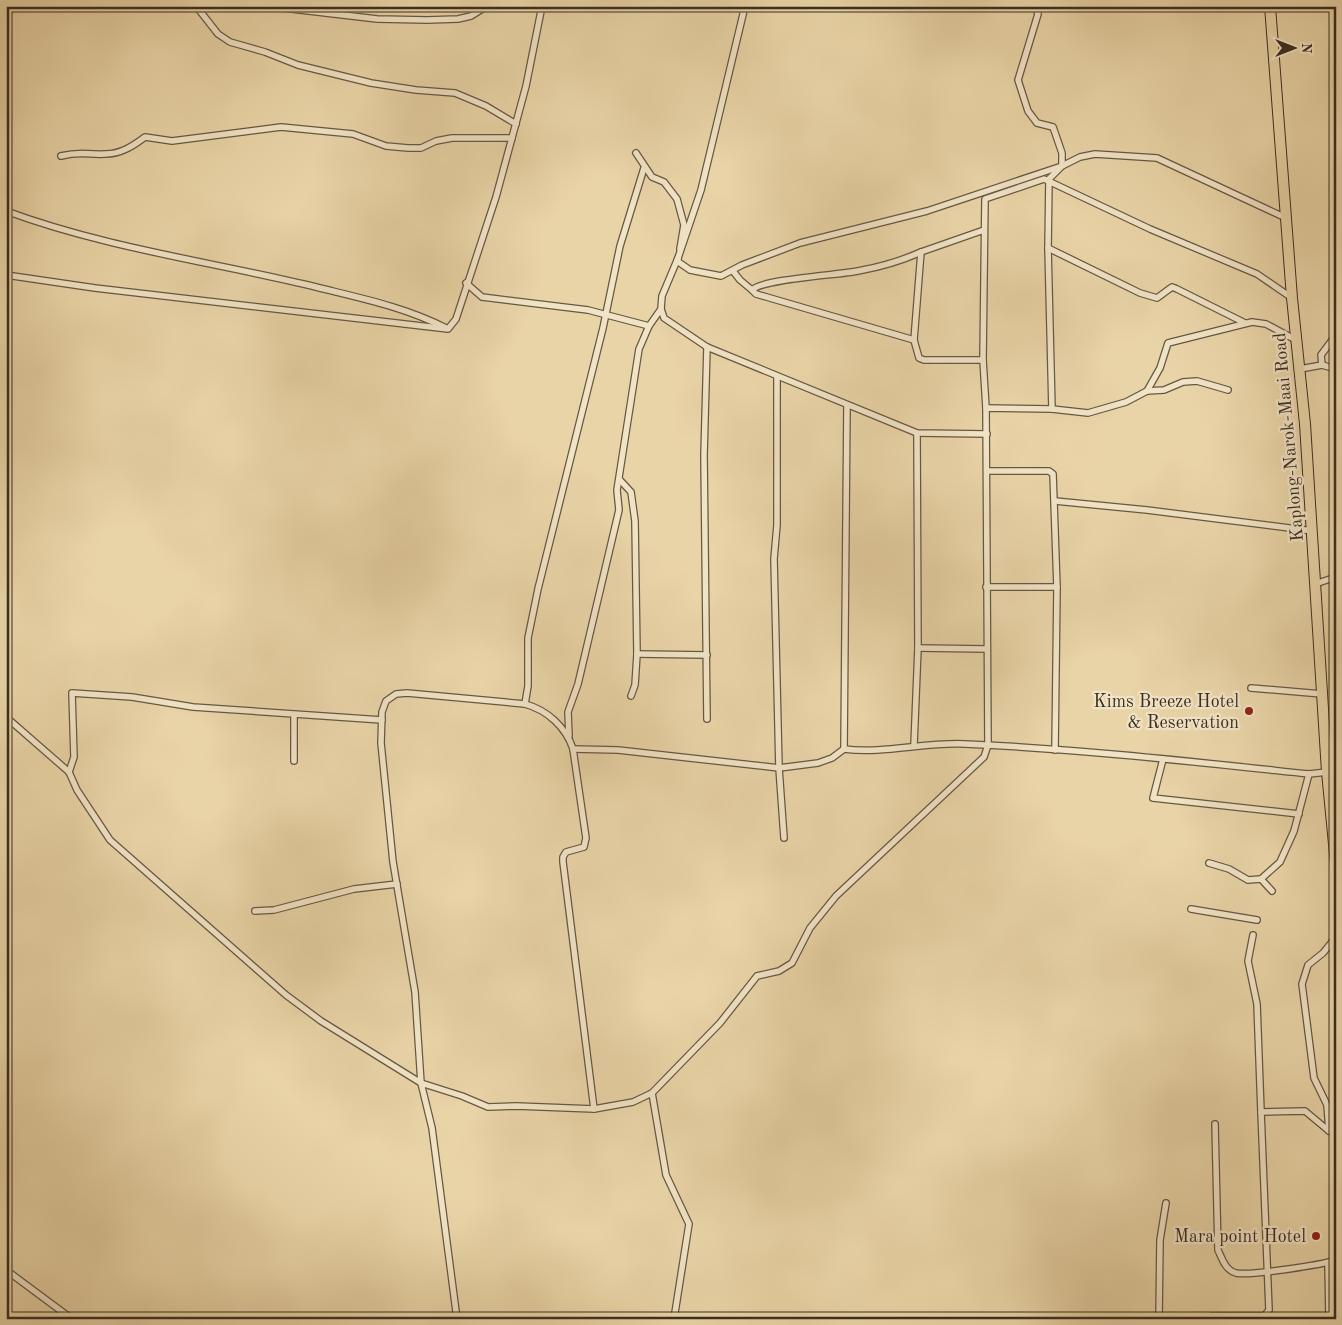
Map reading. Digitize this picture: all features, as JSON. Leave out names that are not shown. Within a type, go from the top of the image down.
[{"type":"highway","name":"Kaplong-Narok-Maai Road","points":[[1270,6],[1292,298],[1300,369],[1313,531],[1327,772],[1336,865]]},
{"type":"street","points":[[196,6],[218,34],[230,42],[298,65],[371,83],[416,90],[455,93],[486,106],[516,124]]},
{"type":"street","points":[[266,6],[377,19],[427,20],[458,20],[471,16],[487,6]]},
{"type":"street","points":[[448,329],[456,319],[466,283],[487,224],[526,86],[542,6]]},
{"type":"street","points":[[745,6],[701,190],[678,260],[662,296],[661,309],[664,318],[707,347],[917,433],[987,434]]},
{"type":"street","points":[[1036,6],[1038,14],[1018,80],[1028,111],[1037,123],[1053,127],[1057,135],[1062,166]]},
{"type":"street","points":[[62,156],[78,152],[106,155],[128,150],[145,138],[172,141],[281,127],[303,127],[353,134],[386,146],[408,148],[421,148],[436,141],[452,138],[512,138]]},
{"type":"street","points":[[636,153],[644,168],[652,177],[664,182],[677,199],[684,225],[678,260]]},
{"type":"street","points":[[678,260],[690,270],[721,276],[800,243],[927,211],[1062,166],[1080,157],[1095,154],[1156,158],[1286,218]]},
{"type":"street","points":[[6,718],[69,772],[77,790],[110,840],[207,927],[286,995],[320,1021],[421,1083],[488,1107],[516,1106],[594,1109],[633,1102],[652,1093],[720,1023],[757,976],[779,971],[792,962],[810,928],[836,896],[984,758],[988,745],[986,587],[988,470],[984,360],[985,199],[1049,179],[1062,166]]},
{"type":"street","points":[[525,704],[528,686],[530,630],[606,315],[620,246],[644,168]]},
{"type":"street","points":[[1049,179],[1048,248],[1052,409]]},
{"type":"street","points":[[1049,179],[1150,229],[1257,274],[1292,298]]},
{"type":"street","points":[[6,211],[34,222],[109,242],[369,300],[416,314],[448,329]]},
{"type":"street","points":[[752,290],[757,286],[792,280],[858,272],[895,262],[984,230]]},
{"type":"street","points":[[1048,248],[1140,293],[1157,298],[1172,288],[1177,289],[1246,323]]},
{"type":"street","points":[[921,252],[914,340],[916,353],[919,358],[924,360],[984,360]]},
{"type":"street","points":[[732,270],[756,294],[914,340]]},
{"type":"street","points":[[6,275],[95,288],[448,329]]},
{"type":"street","points":[[466,283],[482,297],[508,302],[588,310],[649,326]]},
{"type":"street","points":[[594,1109],[562,856],[566,852],[584,847],[586,838],[574,750],[569,736],[568,712],[578,684],[619,510],[617,490],[639,349],[649,326],[661,309]]},
{"type":"street","points":[[1147,391],[1160,368],[1168,343],[1246,323],[1266,324],[1297,340]]},
{"type":"street","points":[[1322,365],[1321,355],[1336,335]]},
{"type":"street","points":[[707,347],[704,456],[707,720]]},
{"type":"street","points":[[1300,369],[1322,365],[1336,369]]},
{"type":"street","points":[[777,377],[777,518],[774,559],[779,768],[784,838]]},
{"type":"street","points":[[986,408],[1052,409],[1088,413],[1126,402],[1147,391],[1164,390],[1183,382],[1197,381],[1228,390]]},
{"type":"street","points":[[844,749],[847,405]]},
{"type":"street","points":[[914,745],[918,648],[917,433]]},
{"type":"street","points":[[988,470],[1052,472],[1058,587],[1055,750]]},
{"type":"street","points":[[619,479],[631,492],[635,521],[637,654],[635,685],[631,696]]},
{"type":"street","points":[[1055,501],[1147,510],[1313,531]]},
{"type":"street","points":[[1315,584],[1336,577]]},
{"type":"street","points":[[986,587],[1058,587]]},
{"type":"street","points":[[918,648],[987,650]]},
{"type":"street","points":[[637,654],[707,655]]},
{"type":"street","points":[[1251,688],[1322,694]]},
{"type":"street","points":[[69,772],[74,757],[72,693],[132,697],[193,707],[382,720]]},
{"type":"street","points":[[457,1319],[432,1128],[421,1083],[415,992],[388,827],[381,753],[382,720],[386,701],[396,694],[525,704],[541,710],[569,736]]},
{"type":"street","points":[[294,715],[294,761]]},
{"type":"street","points":[[574,750],[618,750],[779,768],[818,763],[832,758],[844,749],[858,751],[944,743],[1163,759],[1309,774],[1327,772]]},
{"type":"street","points":[[1163,759],[1153,798],[1299,814]]},
{"type":"street","points":[[1209,863],[1229,869],[1248,880],[1261,879],[1280,862],[1299,814],[1309,774]]},
{"type":"street","points":[[1261,879],[1272,891]]},
{"type":"street","points":[[255,912],[274,910],[354,889],[397,884]]},
{"type":"street","points":[[1191,909],[1257,920]]},
{"type":"street","points":[[1212,1316],[1264,1316],[1269,1310],[1257,1004],[1248,961],[1253,935]]},
{"type":"street","points":[[1333,1131],[1327,1105],[1314,1078],[1302,984],[1308,965],[1323,954],[1336,937]]},
{"type":"street","points":[[652,1093],[666,1175],[689,1224],[681,1263],[674,1319]]},
{"type":"street","points":[[1261,1112],[1305,1111],[1333,1131]]},
{"type":"street","points":[[1215,1124],[1218,1250],[1224,1264],[1236,1273],[1267,1271],[1328,1263],[1336,1260]]},
{"type":"street","points":[[1159,1319],[1160,1240],[1166,1203]]},
{"type":"street","points":[[1328,1263],[1329,1319]]},
{"type":"street","points":[[6,1270],[72,1319]]},
{"type":"place","name":"Kims Breeze Hotel & Reservation","points":[[1249,711]]},
{"type":"place","name":"Mara point Hotel","points":[[1316,1236]]}]
